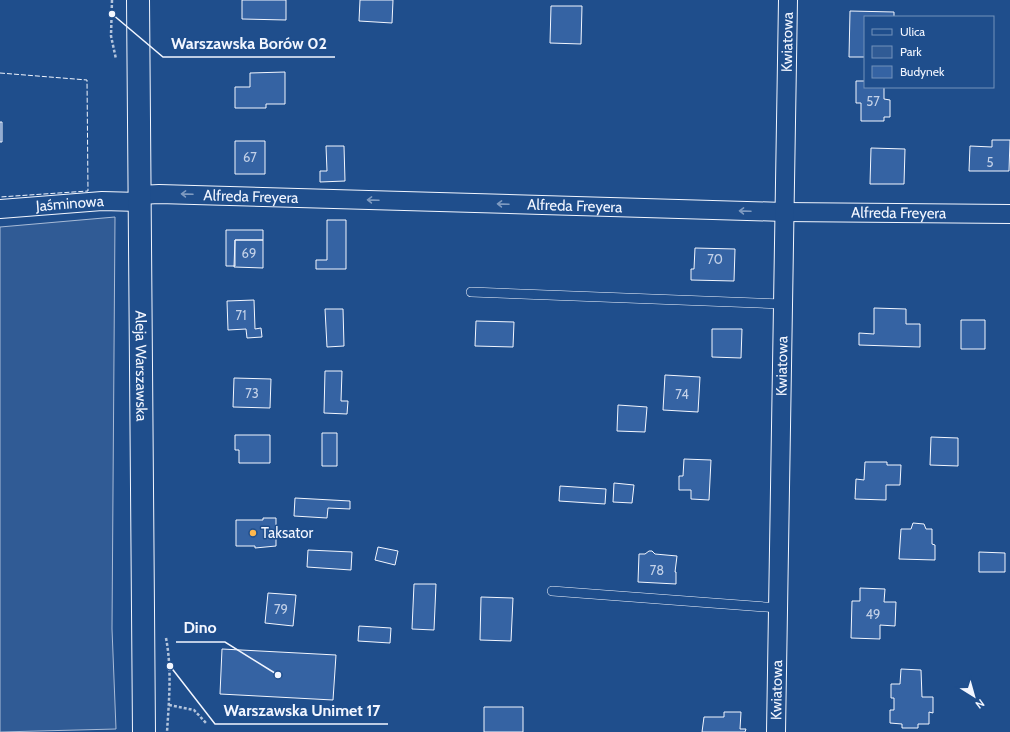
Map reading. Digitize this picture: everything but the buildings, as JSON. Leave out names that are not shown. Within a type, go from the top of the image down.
[{"type":"street","name":"Aleja Warszawska","points":[[138,0],[144,732]]},
{"type":"street","name":"Kwiatowa","points":[[776,732],[788,0]]},
{"type":"street","name":"Alfreda Freyera","points":[[140,198],[158,194],[784,212],[1010,214]]},
{"type":"street","name":"Jaśminowa","points":[[0,209],[140,198]]},
{"type":"lane","points":[[471,292],[782,304]]},
{"type":"lane","points":[[552,591],[718,602],[778,608]]},
{"type":"path","points":[[169,705],[194,710],[206,723]]},
{"type":"green space","points":[[115,217],[112,629],[116,729],[0,732],[0,227]]},
{"type":"fence","points":[[0,73],[87,80],[88,191],[0,197]]},
{"type":"place","name":"Warszawska Borów 02","points":[[112,14]]},
{"type":"place","name":"Taksator","points":[[253,533]]},
{"type":"place","name":"Warszawska Unimet 17","points":[[170,666]]},
{"type":"place","name":"Dino","points":[[278,675]]}]
